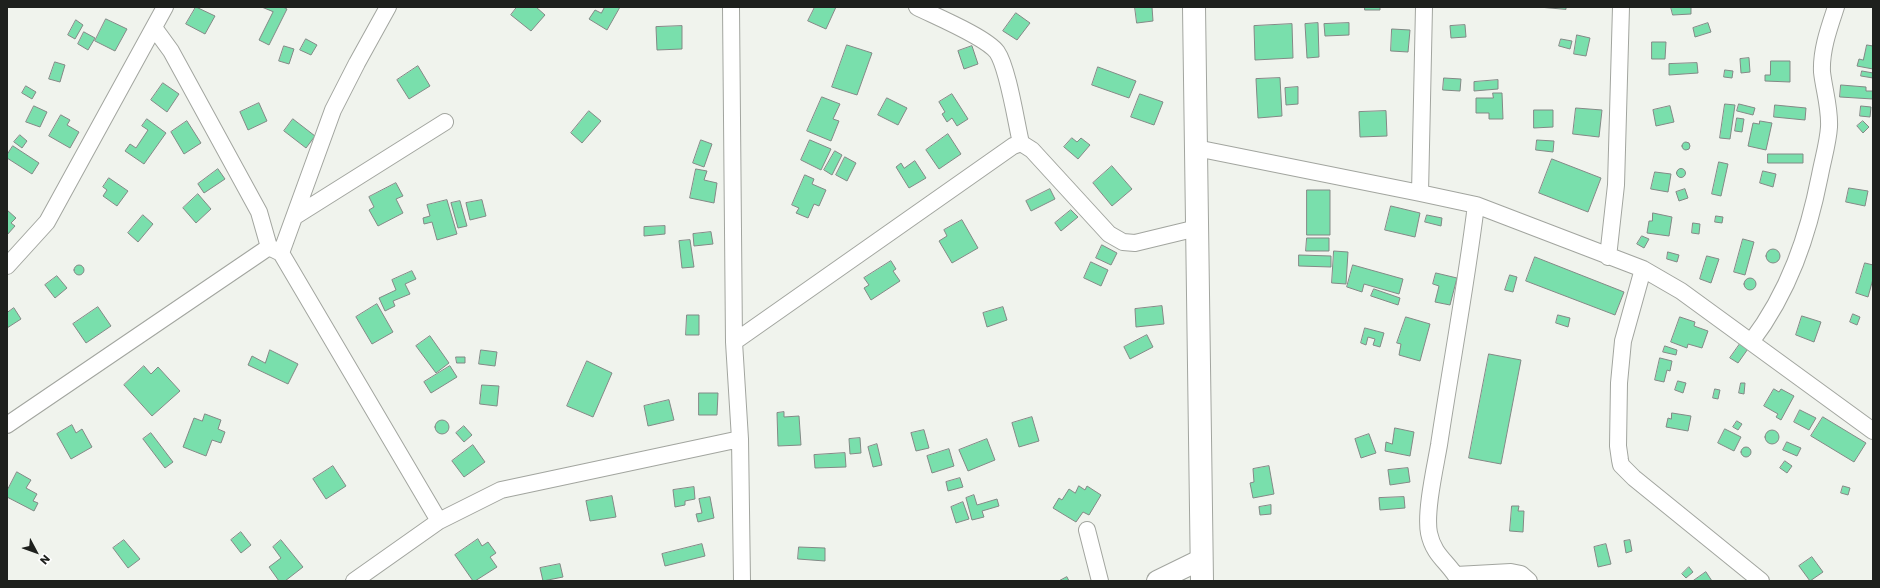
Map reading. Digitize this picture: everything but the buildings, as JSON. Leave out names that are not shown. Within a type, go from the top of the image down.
[{"type":"highway","points":[[1194,7],[1202,581]]},
{"type":"street","points":[[7,266],[47,222],[165,7]]},
{"type":"street","points":[[7,425],[275,250],[294,217],[333,110],[356,63],[388,7]]},
{"type":"street","points":[[730,7],[734,342],[740,439],[742,581]]},
{"type":"street","points":[[917,7],[985,42],[997,52],[1004,70],[1021,143],[1032,150],[1109,234],[1122,242],[1135,243],[1197,228]]},
{"type":"street","points":[[1420,193],[1424,7]]},
{"type":"street","points":[[1608,257],[1616,185],[1621,7]]},
{"type":"street","points":[[1751,342],[1774,309],[1785,288],[1799,255],[1811,217],[1829,126],[1822,71],[1826,40],[1836,7]]},
{"type":"street","points":[[154,29],[171,51],[259,212],[275,250],[439,521]]},
{"type":"street","points":[[294,217],[445,122]]},
{"type":"street","points":[[734,342],[1013,146],[1021,143]]},
{"type":"street","points":[[1196,148],[1476,205],[1608,257],[1643,269],[1681,291],[1873,431]]},
{"type":"street","points":[[1476,205],[1470,255],[1430,504],[1429,531],[1433,547],[1457,578],[1511,572],[1521,574],[1529,581]]},
{"type":"street","points":[[1643,269],[1622,341],[1618,428],[1618,446],[1621,465],[1634,478],[1761,581]]},
{"type":"street","points":[[354,581],[439,521],[501,490],[740,439]]},
{"type":"street","points":[[1087,530],[1100,581]]},
{"type":"street","points":[[1157,581],[1202,559]]}]
